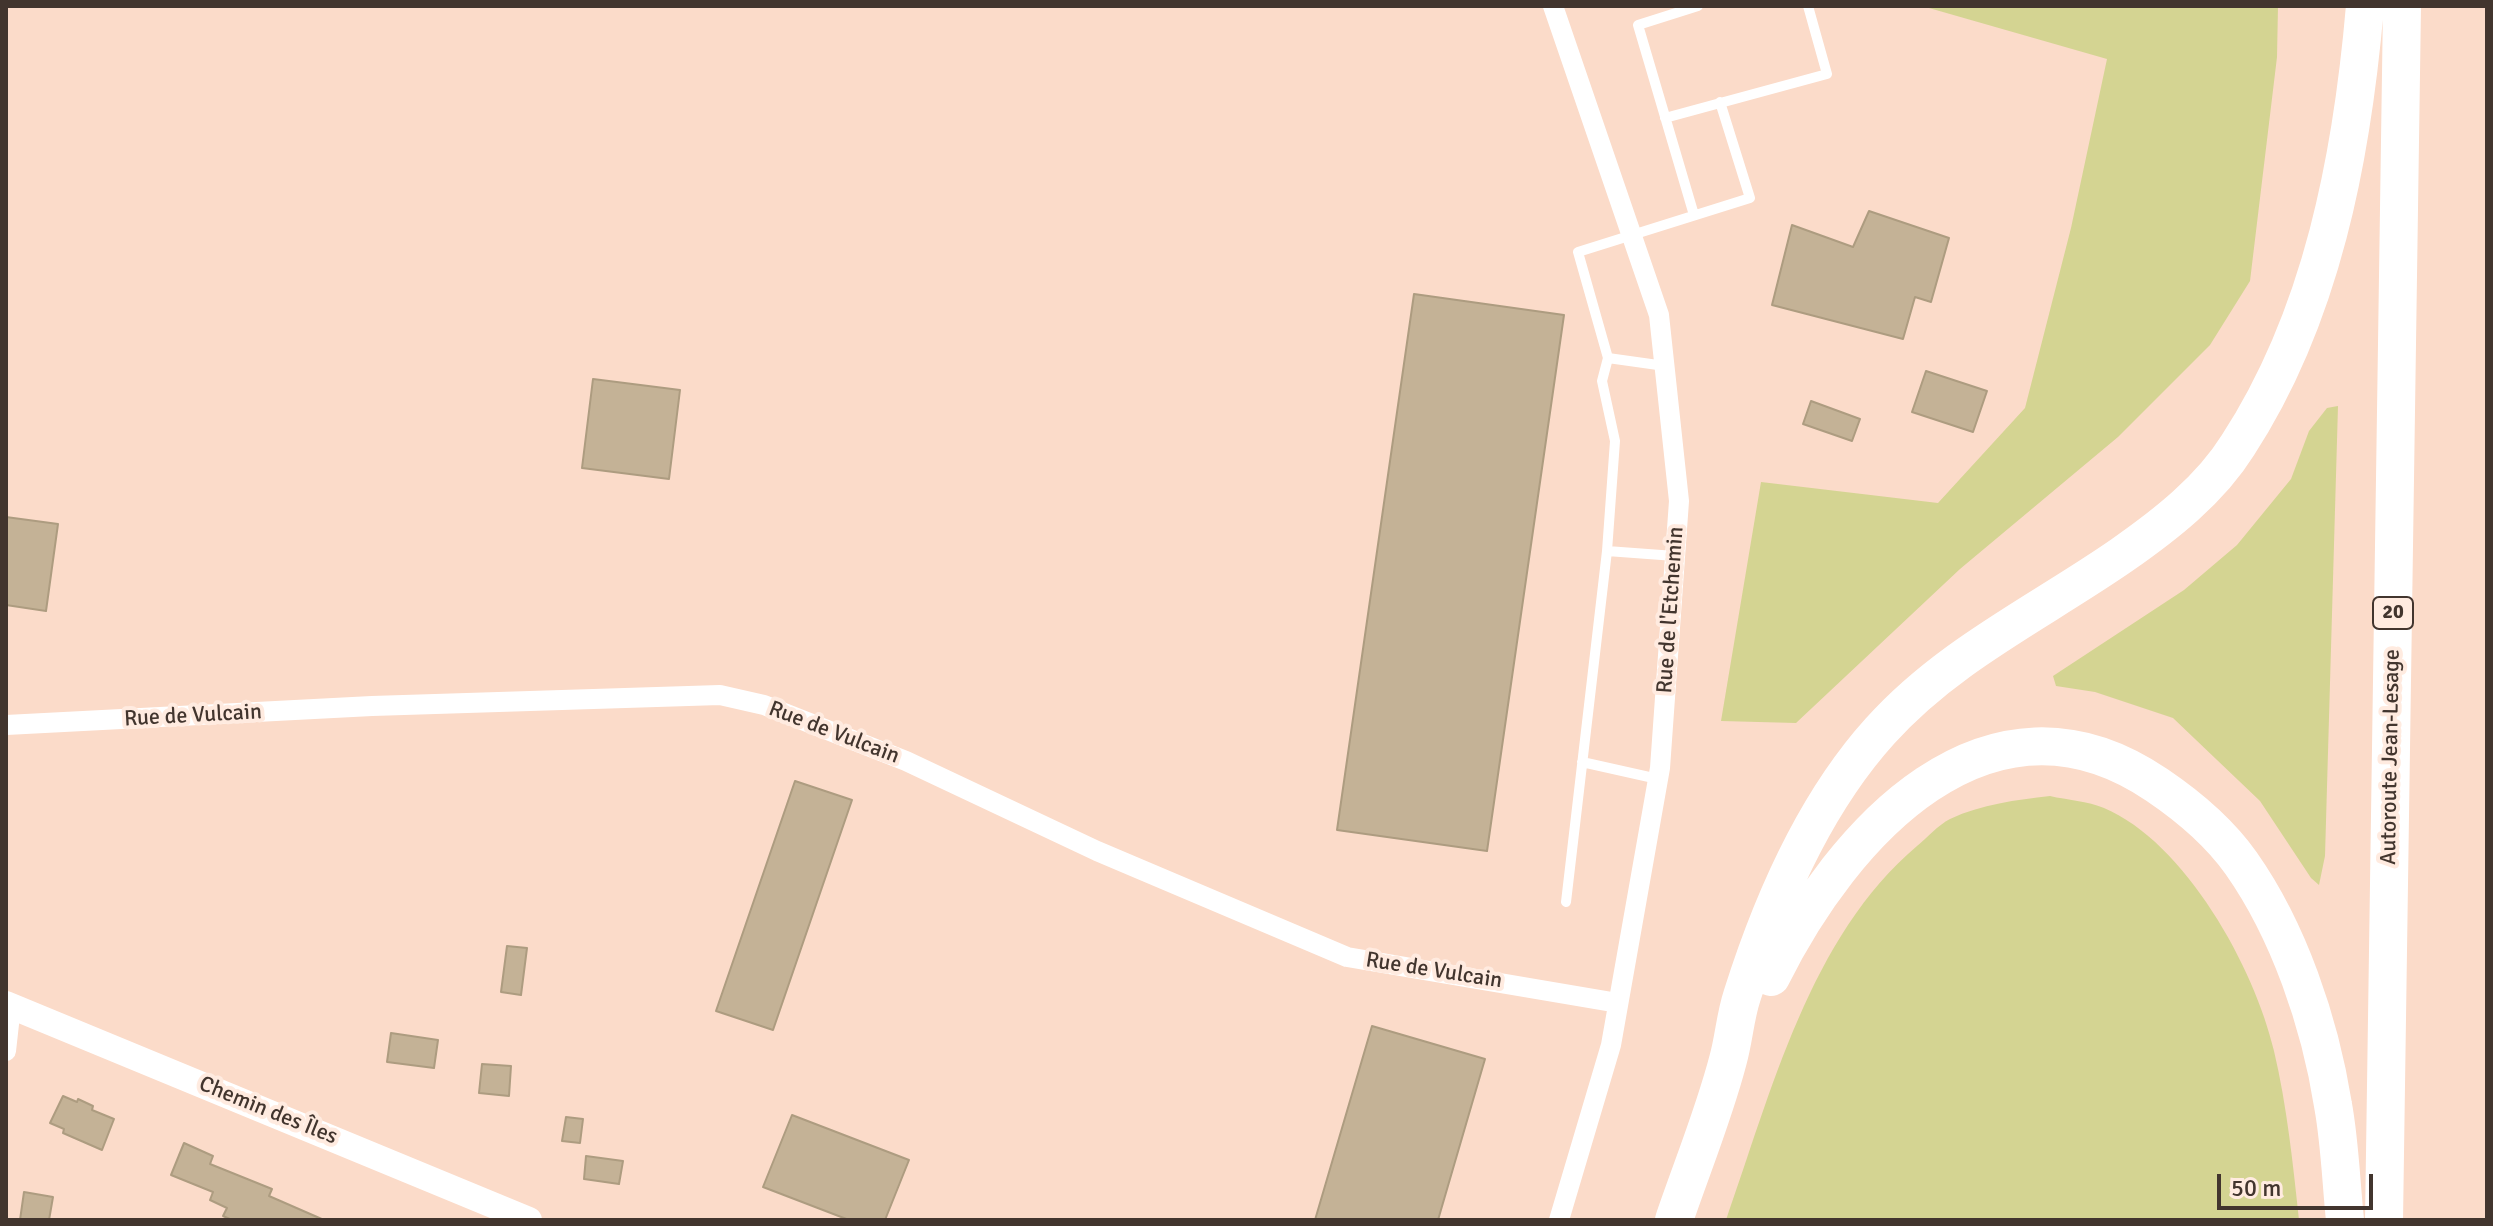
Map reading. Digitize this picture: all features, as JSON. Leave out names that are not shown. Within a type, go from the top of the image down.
[{"type":"highway","points":[[1674,1220],[1728,1062],[1741,999],[1773,909],[1823,810],[1879,732],[1941,673],[2122,555],[2187,506],[2237,448],[2286,360],[2322,259],[2345,158],[2365,6]]},
{"type":"highway","name":"Autoroute Jean-Lesage","points":[[2384,1220],[2402,6]]},
{"type":"highway","points":[[1728,1062],[1793,933],[1836,868],[1886,814],[1939,776],[1991,753],[2043,746],[2092,753],[2134,769],[2190,807],[2241,862],[2276,925],[2312,1016],[2333,1105],[2345,1220]]},
{"type":"street","name":"Rue de l'Etchemin","points":[[1553,6],[1659,315],[1679,501],[1658,779],[1611,1045],[1559,1220]]},
{"type":"street","name":"Rue de Vulcain","points":[[6,725],[372,706],[720,695],[764,705],[906,761],[1097,851],[1347,957],[1618,1003]]},
{"type":"street","points":[[6,1051],[9,1005]]},
{"type":"street","name":"Chemin des Îles","points":[[9,1005],[529,1220]]},
{"type":"lane","points":[[1694,215],[1638,25],[1698,6]]},
{"type":"lane","points":[[1665,118],[1827,74],[1808,6]]},
{"type":"lane","points":[[1566,902],[1607,551],[1615,441],[1602,381],[1608,358],[1578,252],[1750,198],[1720,102]]},
{"type":"lane","points":[[1608,358],[1665,366]]},
{"type":"lane","points":[[1607,551],[1675,556]]},
{"type":"lane","points":[[1582,762],[1658,779]]},
{"type":"green space","points":[[1922,6],[2278,6],[2277,57],[2250,281],[2210,345],[2118,437],[1960,569],[1796,723],[1721,721],[1761,482],[1938,503],[2025,408],[2071,228],[2107,59]]},
{"type":"green space","points":[[2338,406],[2325,856],[2319,885],[2311,878],[2260,801],[2173,718],[2095,692],[2056,686],[2053,676],[2184,590],[2237,545],[2291,479],[2309,431],[2327,408]]},
{"type":"green space","points":[[2050,796],[2104,808],[2134,825],[2162,849],[2212,911],[2251,983],[2265,1018],[2286,1114],[2299,1220],[1726,1220],[1798,1019],[1821,970],[1848,925],[1880,883],[1950,819],[1987,806]]},
{"type":"building","points":[[1869,211],[1949,238],[1931,302],[1915,297],[1903,339],[1772,305],[1792,225],[1853,247]]},
{"type":"building","points":[[1414,294],[1564,315],[1487,851],[1337,830]]},
{"type":"building","points":[[1926,371],[1987,391],[1973,432],[1912,412]]},
{"type":"building","points":[[593,379],[680,390],[669,479],[582,468]]},
{"type":"building","points":[[1811,401],[1860,419],[1852,441],[1803,424]]},
{"type":"building","points":[[6,517],[58,524],[46,611],[6,605]]},
{"type":"building","points":[[795,781],[852,800],[773,1030],[716,1011]]},
{"type":"building","points":[[507,946],[527,948],[521,995],[501,992]]},
{"type":"building","points":[[1372,1026],[1485,1059],[1438,1220],[1315,1220]]},
{"type":"building","points":[[391,1033],[438,1040],[434,1068],[387,1062]]},
{"type":"building","points":[[482,1064],[511,1066],[509,1096],[479,1093]]},
{"type":"building","points":[[63,1096],[77,1102],[78,1099],[93,1106],[92,1110],[114,1119],[102,1150],[63,1133],[64,1129],[50,1123]]},
{"type":"building","points":[[792,1115],[909,1160],[885,1220],[849,1220],[763,1187]]},
{"type":"building","points":[[566,1117],[583,1119],[580,1143],[562,1141]]},
{"type":"building","points":[[184,1143],[213,1156],[210,1164],[272,1189],[269,1196],[324,1220],[232,1220],[223,1216],[227,1208],[210,1200],[213,1192],[171,1175]]},
{"type":"building","points":[[586,1156],[623,1161],[619,1184],[584,1179]]},
{"type":"building","points":[[24,1192],[53,1197],[49,1220],[20,1220]]}]
